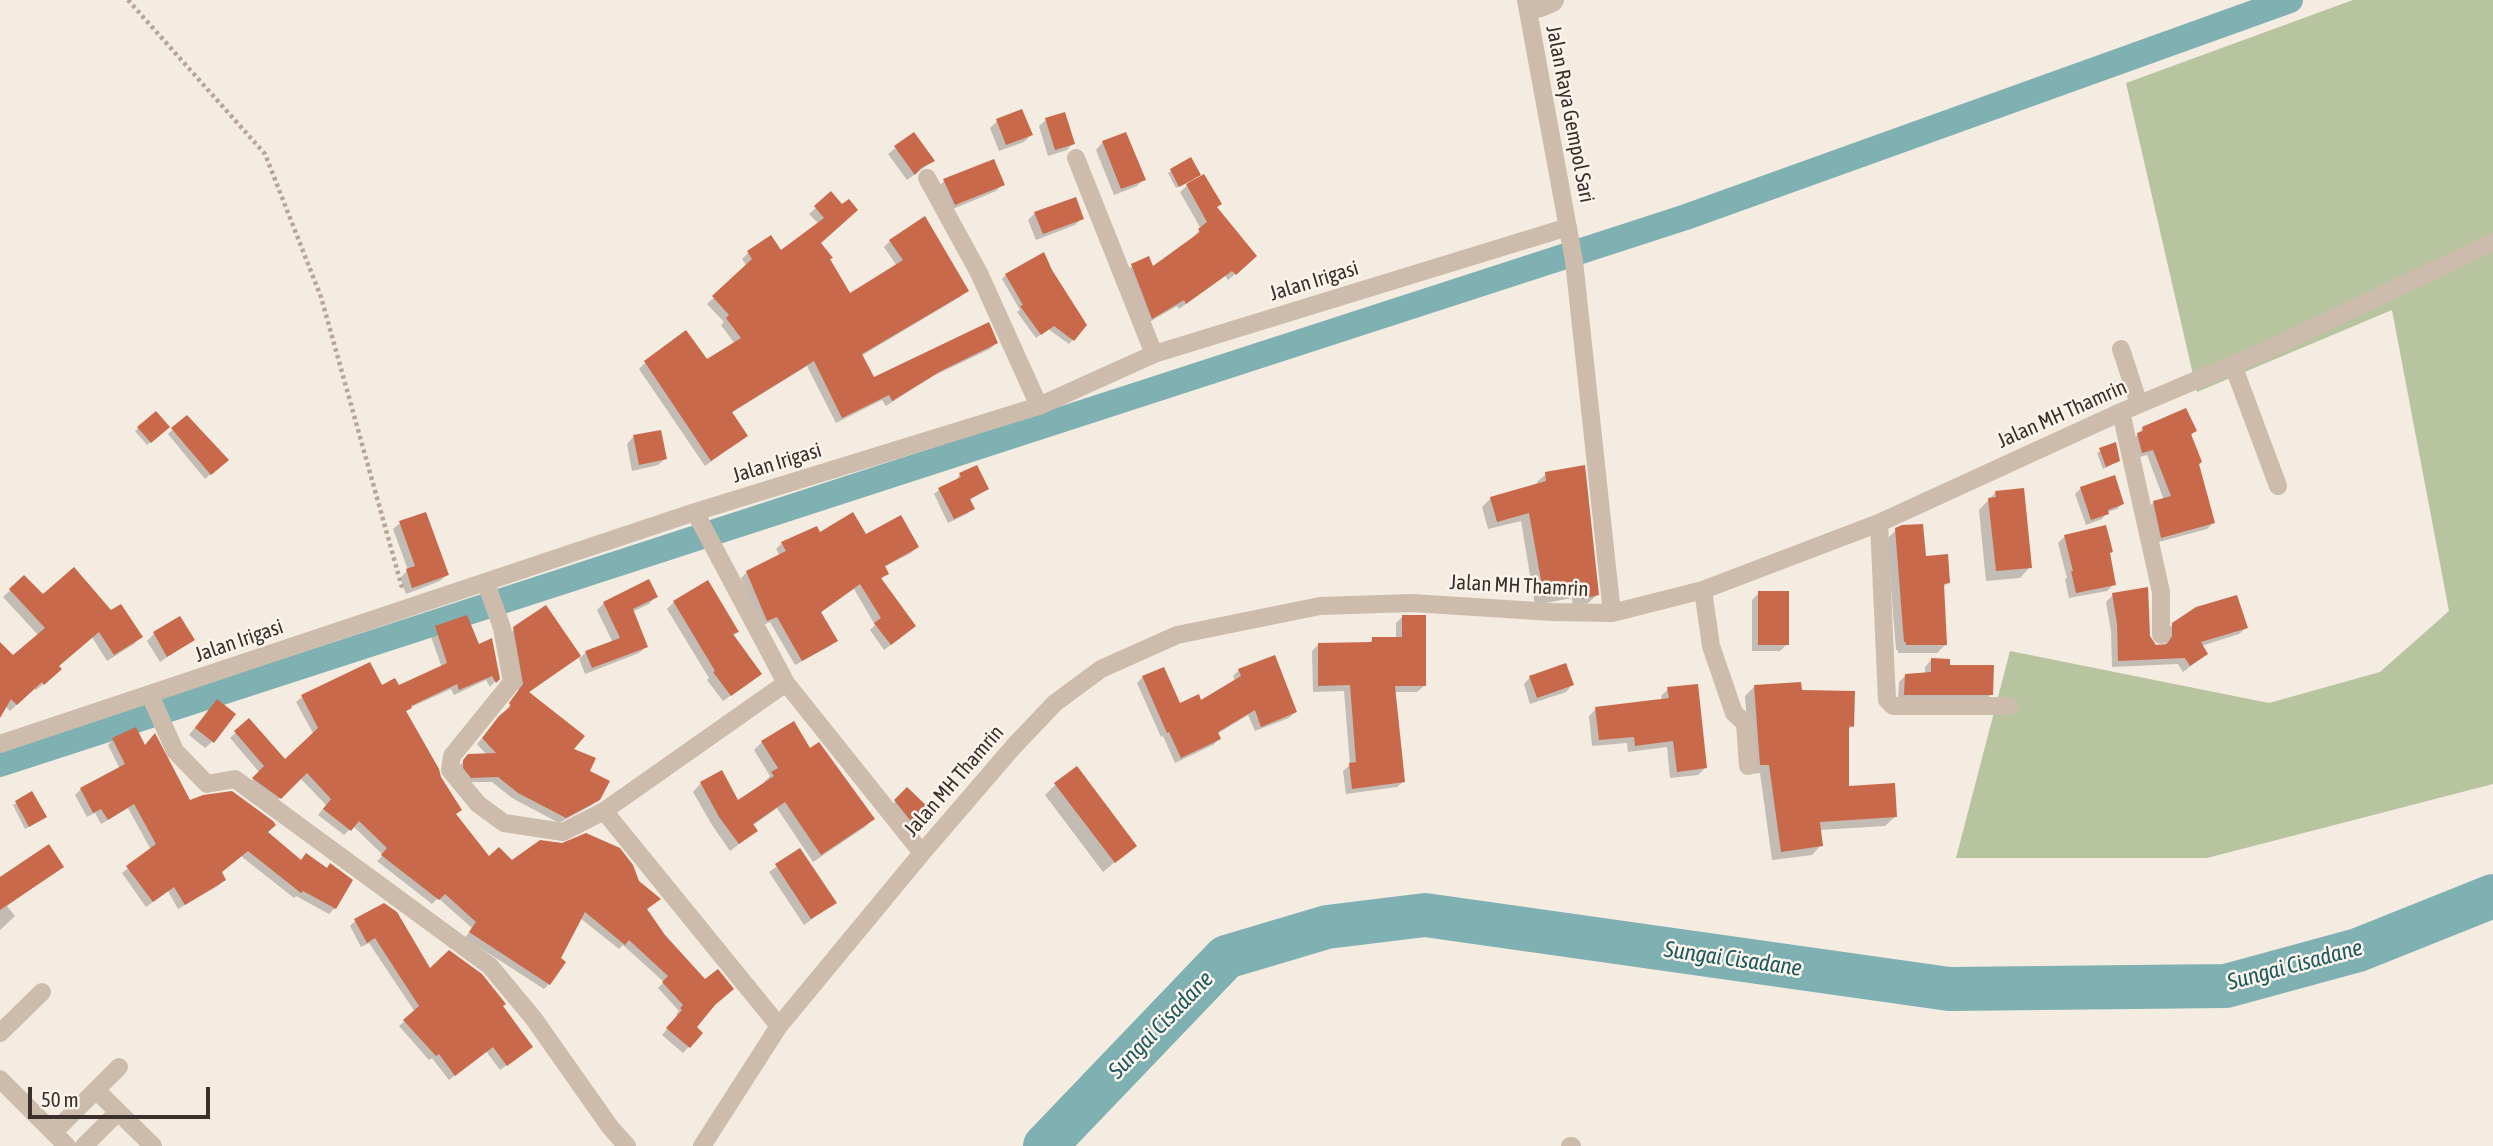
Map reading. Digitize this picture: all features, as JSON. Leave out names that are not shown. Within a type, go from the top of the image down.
[{"type":"street","points":[[1527,5],[1541,8],[1555,0]]},
{"type":"street","name":"Jalan Raya Gempol Sari","points":[[1527,5],[1574,261],[1612,613]]},
{"type":"street","points":[[1076,158],[1154,354]]},
{"type":"street","points":[[927,178],[979,273],[1039,406]]},
{"type":"street","name":"Jalan Irigasi","points":[[0,744],[152,700],[408,607],[487,588],[696,515],[1039,406],[1154,354],[1569,232]]},
{"type":"street","name":"Jalan MH Thamrin","points":[[702,1146],[779,1026],[922,853],[1014,746],[1055,703],[1101,669],[1177,635],[1321,606],[1412,603],[1612,613],[1703,590],[1879,523],[2121,412],[2233,365],[2493,242]]},
{"type":"street","points":[[2121,349],[2139,404]]},
{"type":"street","points":[[2233,365],[2278,486]]},
{"type":"street","points":[[2121,412],[2161,592],[2161,635]]},
{"type":"street","points":[[696,515],[786,683],[922,853]]},
{"type":"street","points":[[1879,523],[1887,700],[1893,706],[2009,706]]},
{"type":"street","points":[[487,588],[502,628],[512,682],[452,755],[450,770],[478,804],[504,823],[562,832],[604,811],[786,683]]},
{"type":"street","points":[[1703,590],[1711,646],[1734,712],[1745,723],[1748,766]]},
{"type":"street","points":[[152,700],[175,751],[207,785],[235,779],[491,966],[534,1018],[610,1127],[627,1146]]},
{"type":"street","points":[[604,811],[779,1026]]},
{"type":"street","points":[[0,1033],[42,992]]},
{"type":"street","points":[[54,1132],[119,1067]]},
{"type":"street","points":[[0,1079],[67,1146]]},
{"type":"street","points":[[96,1090],[153,1146]]},
{"type":"street","points":[[84,1146],[118,1112]]},
{"type":"path","points":[[128,0],[265,154],[321,297],[408,607]]},
{"type":"green space","points":[[2353,0],[2493,0],[2493,784],[2207,858],[1956,858],[2010,651],[2269,703],[2380,672],[2449,611],[2392,310],[2197,392],[2126,83]]},
{"type":"building","points":[[1022,109],[1033,135],[1006,145],[996,119]]},
{"type":"building","points":[[1065,112],[1075,144],[1055,150],[1045,118]]},
{"type":"building","points":[[914,132],[935,161],[921,168],[915,175],[894,146]]},
{"type":"building","points":[[1126,132],[1146,180],[1121,189],[1102,141]]},
{"type":"building","points":[[1191,157],[1201,175],[1179,187],[1170,169]]},
{"type":"building","points":[[994,159],[1005,185],[955,205],[943,179]]},
{"type":"building","points":[[1204,174],[1222,204],[1217,207],[1257,256],[1236,275],[1232,271],[1186,304],[1184,300],[1152,319],[1131,264],[1149,256],[1153,266],[1200,232],[1198,229],[1207,222],[1186,184]]},
{"type":"building","points":[[831,191],[842,204],[849,199],[858,210],[821,243],[833,258],[830,259],[850,293],[903,260],[889,240],[925,216],[969,291],[862,354],[874,377],[989,322],[998,343],[941,371],[892,401],[889,395],[842,418],[814,361],[732,412],[748,436],[711,461],[644,361],[686,330],[707,359],[741,338],[726,318],[729,315],[712,296],[752,259],[747,251],[771,235],[781,250],[824,218],[814,206]]},
{"type":"building","points":[[1076,197],[1084,219],[1043,234],[1034,212]]},
{"type":"building","points":[[1044,252],[1052,270],[1087,325],[1074,341],[1054,326],[1041,335],[1020,306],[1023,305],[1005,274]]},
{"type":"building","points":[[2186,408],[2197,431],[2191,434],[2202,462],[2199,464],[2215,523],[2161,538],[2153,501],[2171,496],[2153,450],[2142,453],[2137,433],[2143,431],[2142,427]]},
{"type":"building","points":[[156,411],[170,427],[151,443],[137,427]]},
{"type":"building","points":[[187,415],[229,460],[211,475],[171,428]]},
{"type":"building","points":[[661,430],[667,459],[639,465],[633,435]]},
{"type":"building","points":[[2116,442],[2120,461],[2106,467],[2099,448]]},
{"type":"building","points":[[977,465],[989,489],[970,499],[975,509],[954,519],[938,488],[961,477],[959,473]]},
{"type":"building","points":[[1585,465],[1599,595],[1582,599],[1580,591],[1544,597],[1529,513],[1497,522],[1490,497],[1546,481],[1545,472]]},
{"type":"building","points":[[2115,475],[2124,504],[2108,510],[2109,514],[2091,520],[2080,487]]},
{"type":"building","points":[[2024,488],[2032,568],[1996,571],[1988,498],[1996,497],[1995,491]]},
{"type":"building","points":[[426,512],[449,575],[412,588],[406,569],[415,566],[399,521]]},
{"type":"building","points":[[853,512],[866,534],[901,515],[919,547],[885,566],[889,574],[881,578],[916,626],[891,645],[874,623],[881,618],[860,584],[821,612],[838,641],[802,661],[777,617],[767,621],[746,571],[786,551],[781,542],[817,526],[820,532]]},
{"type":"building","points":[[1923,524],[1926,556],[1948,554],[1950,583],[1944,584],[1947,645],[1906,645],[1904,642],[1895,528]]},
{"type":"building","points":[[2106,525],[2113,552],[2110,553],[2116,585],[2076,593],[2064,535]]},
{"type":"building","points":[[74,567],[111,610],[121,604],[143,637],[114,655],[99,632],[59,666],[62,669],[44,685],[42,682],[17,705],[11,699],[0,718],[0,642],[13,655],[45,628],[9,589],[24,575],[43,594]]},
{"type":"building","points":[[649,579],[658,597],[633,609],[648,647],[592,668],[585,651],[620,638],[603,602]]},
{"type":"building","points":[[708,580],[739,632],[733,634],[762,674],[731,696],[713,672],[715,671],[673,601]]},
{"type":"building","points":[[2148,587],[2150,636],[2156,645],[2167,644],[2172,636],[2172,623],[2196,607],[2237,595],[2248,628],[2201,642],[2208,654],[2190,666],[2185,658],[2118,661],[2117,624],[2112,593]]},
{"type":"building","points":[[1758,591],[1789,591],[1789,645],[1758,645]]},
{"type":"building","points":[[546,605],[581,656],[529,692],[585,736],[574,749],[596,758],[590,771],[610,781],[600,800],[566,818],[518,793],[498,777],[471,778],[463,768],[463,760],[468,754],[496,753],[482,738],[499,716],[511,706],[509,703],[523,684],[513,627]]},
{"type":"building","points":[[467,615],[479,644],[492,638],[500,679],[496,683],[492,676],[459,690],[457,684],[406,711],[462,810],[456,814],[489,856],[499,847],[512,860],[540,840],[562,843],[586,833],[620,848],[633,865],[639,881],[661,899],[647,909],[665,935],[705,979],[718,969],[734,989],[715,1005],[697,1027],[703,1033],[690,1048],[666,1028],[682,1010],[680,1008],[683,1005],[662,982],[668,976],[629,940],[625,945],[585,912],[561,958],[566,962],[550,985],[469,932],[476,922],[445,894],[439,900],[381,855],[387,848],[359,821],[351,831],[323,809],[331,799],[307,773],[281,799],[252,778],[264,766],[234,731],[249,718],[285,759],[318,728],[301,695],[370,662],[382,685],[395,678],[399,685],[447,663],[435,626]]},
{"type":"building","points":[[1402,615],[1426,615],[1426,686],[1395,686],[1405,782],[1352,789],[1349,763],[1356,762],[1350,685],[1318,686],[1318,643],[1372,642],[1372,637],[1402,637]]},
{"type":"building","points":[[180,616],[195,640],[167,657],[153,632]]},
{"type":"building","points":[[1275,655],[1297,712],[1261,727],[1255,710],[1218,732],[1221,739],[1181,758],[1142,676],[1164,667],[1180,703],[1199,694],[1201,700],[1241,676],[1238,669]]},
{"type":"building","points":[[1931,658],[1950,659],[1950,665],[1994,665],[1993,695],[1904,695],[1905,674],[1931,672]]},
{"type":"building","points":[[1566,663],[1574,685],[1537,698],[1529,676]]},
{"type":"building","points":[[1801,682],[1802,690],[1855,691],[1854,727],[1849,726],[1849,786],[1895,783],[1897,817],[1820,822],[1823,846],[1781,852],[1769,765],[1760,765],[1754,685]]},
{"type":"building","points":[[1698,684],[1707,768],[1677,772],[1673,741],[1635,746],[1634,737],[1599,740],[1595,707],[1669,698],[1667,687]]},
{"type":"building","points":[[217,699],[236,714],[214,743],[195,728]]},
{"type":"building","points":[[794,721],[810,748],[819,742],[875,819],[821,855],[785,802],[753,824],[758,831],[739,844],[719,817],[700,782],[722,770],[738,800],[774,776],[771,772],[778,768],[761,741]]},
{"type":"building","points":[[136,727],[145,745],[155,733],[190,800],[203,795],[232,791],[273,821],[276,825],[268,832],[301,860],[306,853],[327,868],[330,863],[353,880],[336,909],[303,891],[301,893],[248,851],[222,872],[226,880],[185,905],[174,887],[153,902],[126,866],[156,844],[134,804],[108,820],[101,809],[93,813],[80,788],[125,764],[112,738]]},
{"type":"building","points":[[1077,766],[1137,846],[1115,863],[1054,783]]},
{"type":"building","points":[[907,787],[930,809],[914,825],[894,800]]},
{"type":"building","points":[[32,791],[47,817],[29,827],[15,801]]},
{"type":"building","points":[[49,844],[64,867],[0,910],[0,877]]},
{"type":"building","points":[[800,848],[837,903],[811,919],[775,864]]},
{"type":"building","points":[[384,903],[397,912],[430,968],[449,950],[482,974],[506,1004],[503,1006],[533,1047],[507,1066],[493,1047],[455,1076],[439,1054],[436,1056],[403,1020],[419,1006],[375,938],[367,943],[354,919]]},
{"type":"waterway","points":[[0,764],[1686,217],[2290,0]]},
{"type":"waterway","name":"Sungai Cisadane","points":[[1045,1146],[1226,957],[1327,927],[1425,915],[1949,989],[2226,986],[2358,950],[2493,896]]}]
